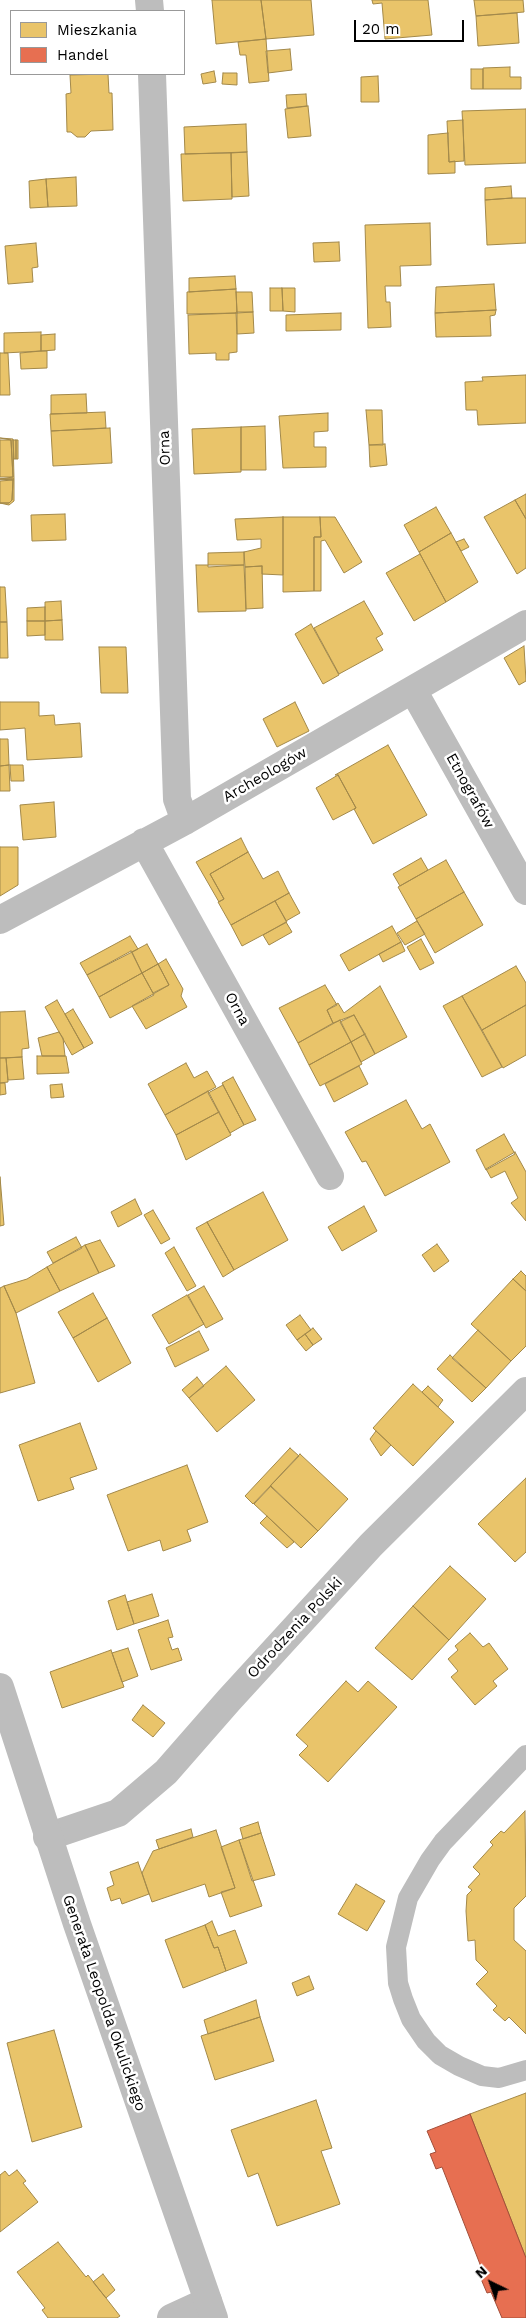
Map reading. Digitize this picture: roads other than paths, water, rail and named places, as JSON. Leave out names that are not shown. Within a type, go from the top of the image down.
[{"type":"street","name":"Orna","points":[[152,75],[177,798],[185,821]]},
{"type":"street","name":"Archeologów","points":[[0,920],[185,821],[526,624]]},
{"type":"street","name":"Etnografów","points":[[413,690],[526,892]]},
{"type":"street","name":"Orna","points":[[144,842],[330,1176]]},
{"type":"street","name":"Odrodzenia Polski","points":[[47,1837],[118,1813],[166,1772],[229,1700],[371,1546],[526,1391]]},
{"type":"street","name":"Generała Leopolda Okulickiego","points":[[0,1686],[47,1837],[211,2309]]},
{"type":"street","points":[[170,2318],[178,2312],[211,2309]]},
{"type":"lane","points":[[526,1755],[443,1842],[418,1878],[401,1920],[396,1947],[396,1964],[398,1983],[411,2019],[426,2041],[440,2055],[482,2076],[499,2078],[526,2070]]}]
